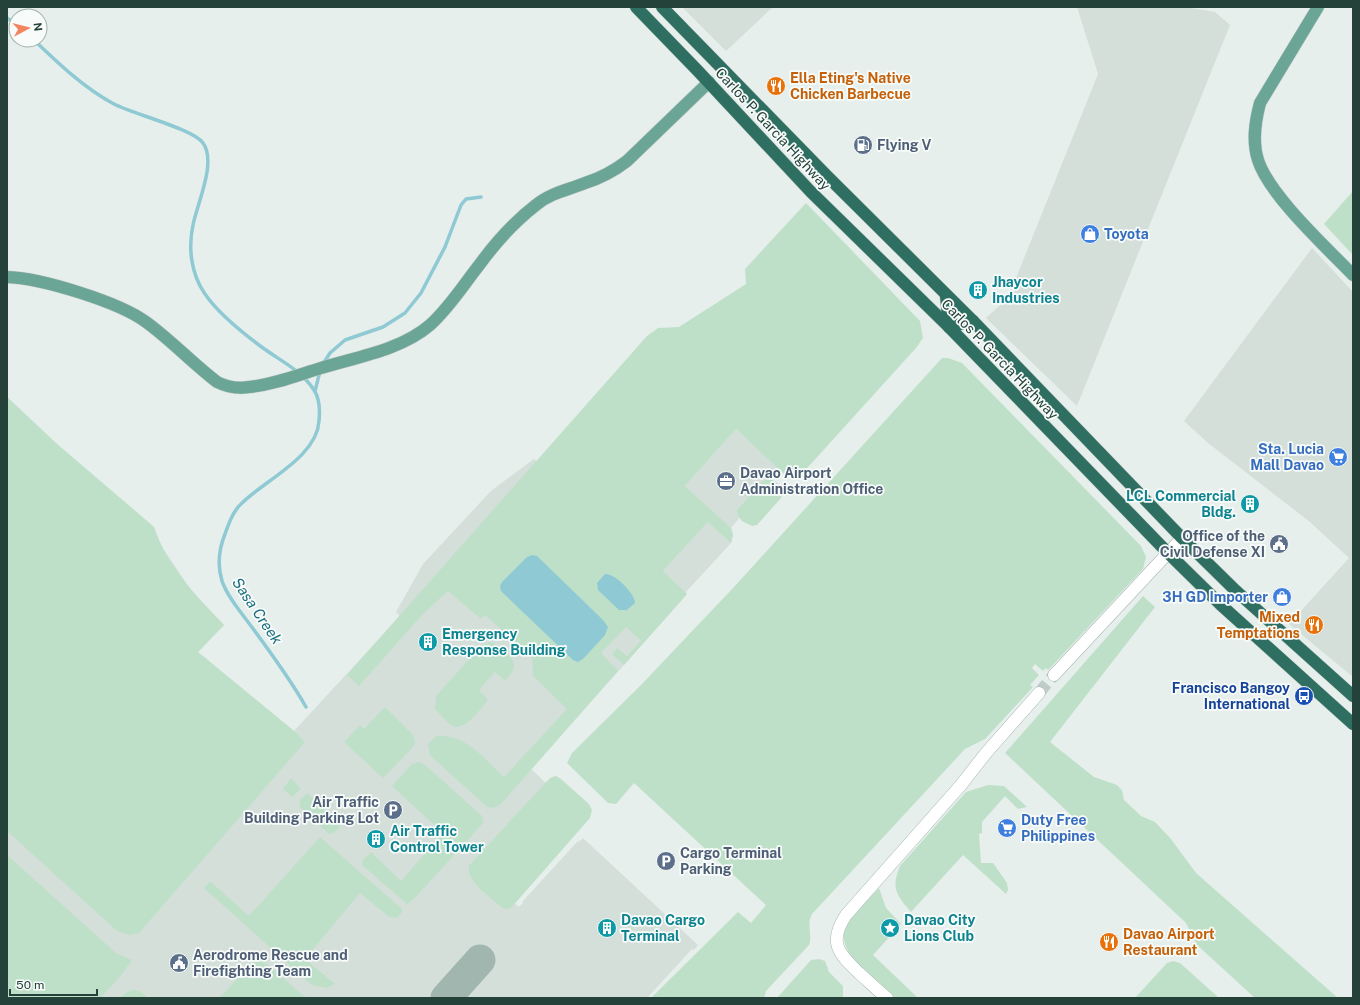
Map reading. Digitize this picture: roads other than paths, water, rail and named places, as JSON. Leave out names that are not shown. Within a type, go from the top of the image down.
[{"type":"highway","name":"Carlos P. Garcia Highway","points":[[636,7],[709,82],[811,192],[949,327],[1168,553],[1221,605],[1353,724]]},
{"type":"highway","name":"Carlos P. Garcia Highway","points":[[666,10],[826,176],[973,321],[1182,538],[1235,590],[1353,696]]},
{"type":"highway","points":[[656,27],[666,10]]},
{"type":"highway","points":[[811,192],[826,176]]},
{"type":"highway","points":[[946,296],[949,327],[973,321]]},
{"type":"main road","points":[[1318,7],[1260,103],[1256,119],[1255,146],[1258,161],[1274,190],[1353,275]]},
{"type":"main road","points":[[7,277],[39,281],[63,288],[132,314],[146,322],[216,382],[226,386],[248,388],[283,380],[383,349],[409,339],[430,325],[456,295],[498,240],[537,203],[554,194],[585,183],[616,169],[627,161],[709,82]]},
{"type":"street","points":[[1054,675],[1182,538]]},
{"type":"street","points":[[886,998],[842,957],[837,943],[838,928],[846,915],[961,786],[986,753],[1039,692]]},
{"type":"water","points":[[532,555],[537,556],[603,620],[608,627],[605,635],[583,659],[578,662],[573,660],[501,591],[500,586],[502,582],[527,557]]},
{"type":"water","points":[[605,574],[619,580],[632,595],[635,603],[627,610],[619,610],[598,590],[597,583]]},
{"type":"waterway","name":"Sasa Creek","points":[[42,48],[72,75],[103,98],[123,108],[188,132],[203,143],[207,151],[207,172],[195,216],[191,243],[192,261],[200,286],[210,301],[224,316],[270,353],[304,377],[316,394],[319,405],[319,421],[316,434],[300,457],[252,494],[236,510],[223,540],[219,563],[222,581],[235,605],[280,666],[306,707]]},
{"type":"waterway","points":[[323,364],[330,353],[345,340],[383,327],[405,313],[421,293],[445,247],[461,205],[466,199],[481,197]]},
{"type":"waterway","points":[[315,391],[320,371]]},
{"type":"tunnel","points":[[1039,693],[1054,675]]},
{"type":"place","name":"Ella Eting's Native Chicken Barbecue","points":[[776,86]]},
{"type":"place","name":"Flying V","points":[[863,145]]},
{"type":"place","name":"Toyota","points":[[1090,234]]},
{"type":"place","name":"Jhaycor Industries","points":[[978,290]]},
{"type":"place","name":"Sta. Lucia Mall Davao","points":[[1338,457]]},
{"type":"place","name":"Davao Airport Administration Office","points":[[726,481]]},
{"type":"place","name":"LCL Commercial Bldg.","points":[[1250,504]]},
{"type":"place","name":"Office of the Civil Defense XI","points":[[1279,544]]},
{"type":"place","name":"3H GD Importer","points":[[1282,597]]},
{"type":"place","name":"Mixed Temptations","points":[[1314,625]]},
{"type":"place","name":"Emergency Response Building","points":[[428,642]]},
{"type":"place","name":"Francisco Bangoy International","points":[[1304,696]]},
{"type":"place","name":"Air Traffic Building Parking Lot","points":[[393,810]]},
{"type":"place","name":"Duty Free Philippines","points":[[1007,828]]},
{"type":"place","name":"Air Traffic Control Tower","points":[[376,839]]},
{"type":"place","name":"Cargo Terminal Parking","points":[[666,861]]},
{"type":"place","name":"Davao Cargo Terminal","points":[[607,928]]},
{"type":"place","name":"Davao City Lions Club","points":[[890,928]]},
{"type":"place","name":"Davao Airport Restaurant","points":[[1109,942]]},
{"type":"place","name":"Aerodrome Rescue and Firefighting Team","points":[[179,963]]}]
